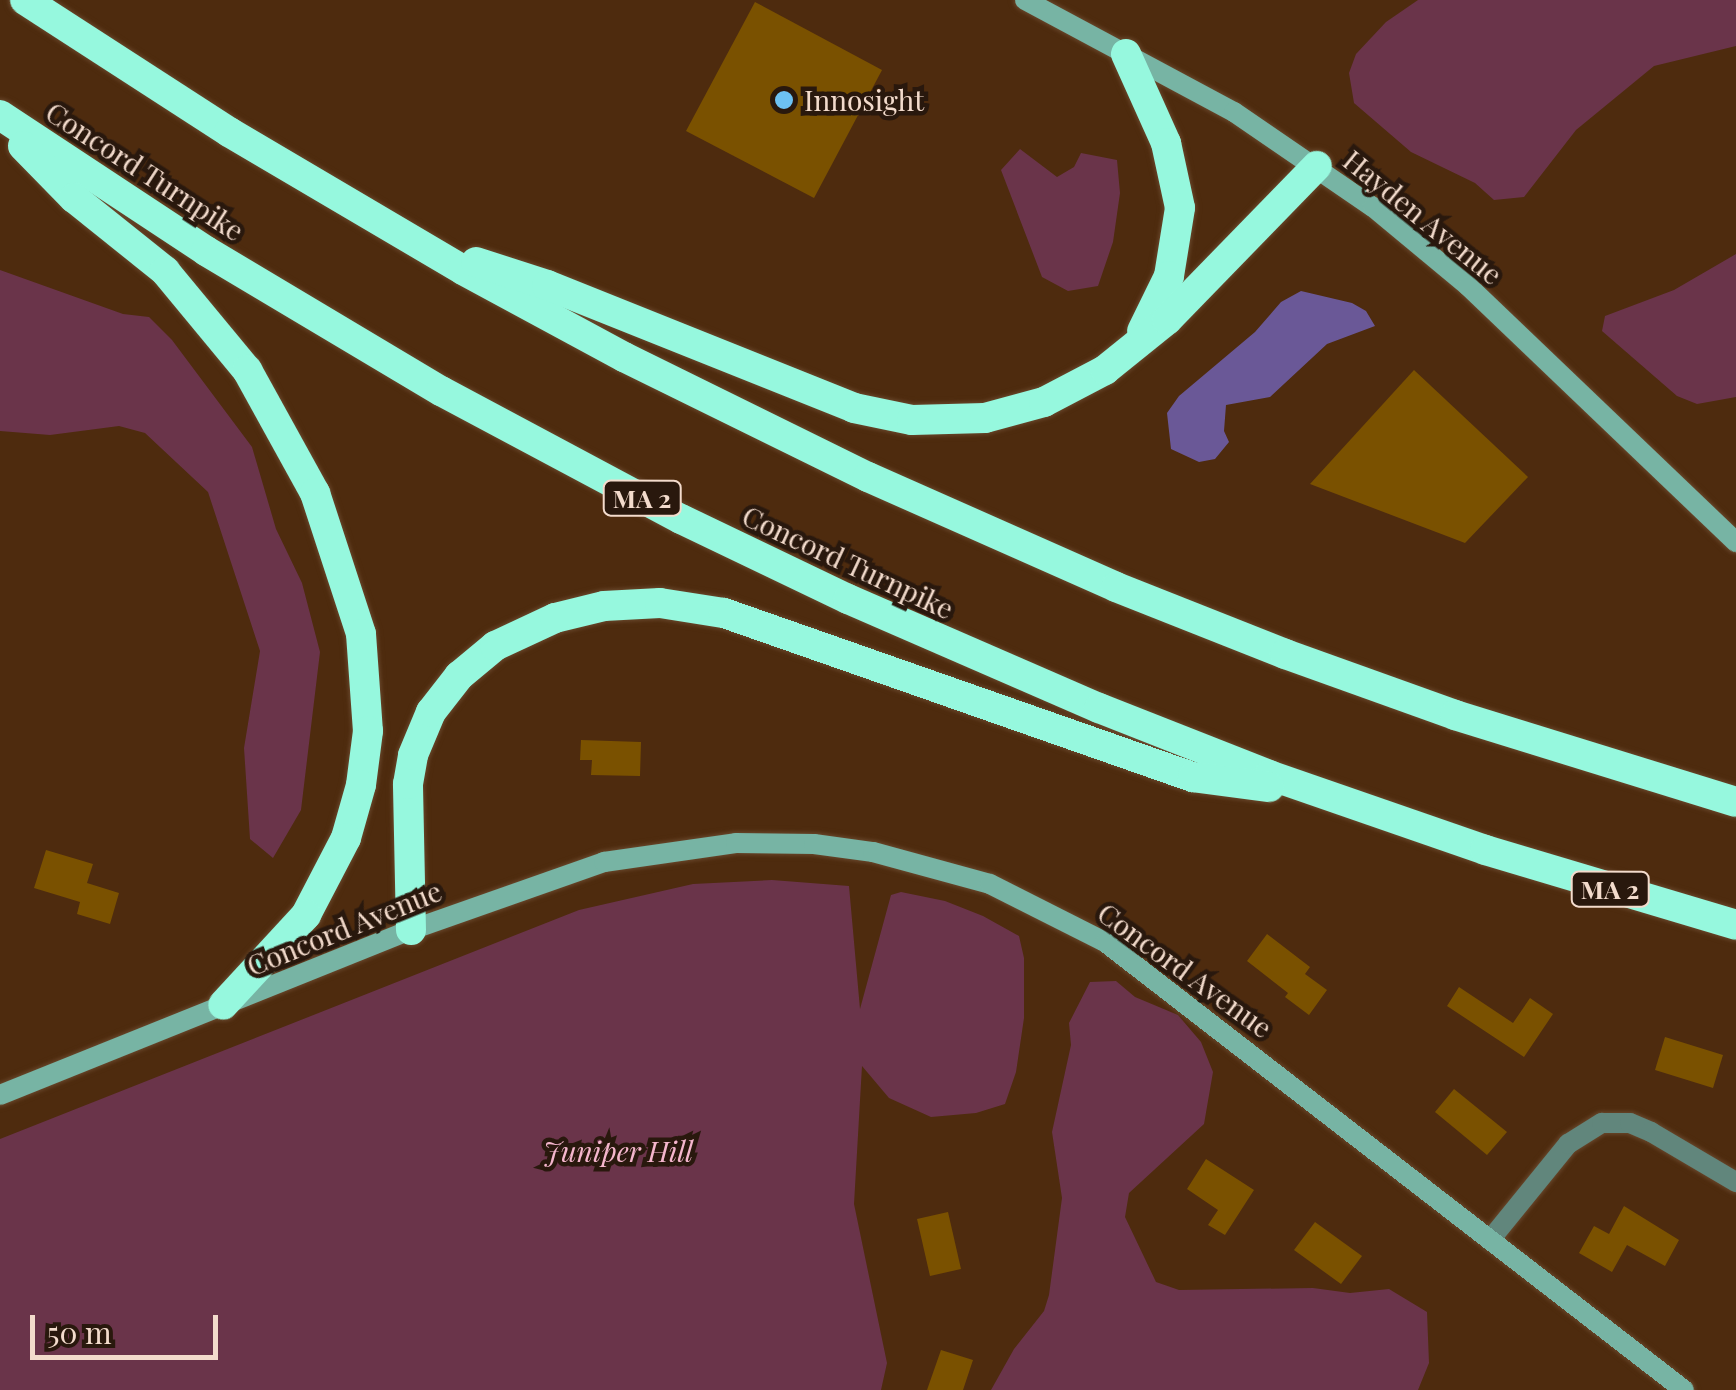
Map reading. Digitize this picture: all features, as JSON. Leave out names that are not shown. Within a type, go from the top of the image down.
[{"type":"highway","points":[[25,0],[229,132],[416,243],[624,357],[786,438],[1116,587],[1456,716],[1736,802]]},
{"type":"highway","points":[[1126,54],[1166,143],[1180,208],[1169,276],[1136,343]]},
{"type":"highway","points":[[0,119],[74,198],[165,271],[235,353],[304,470],[354,606],[367,677],[368,713],[364,766],[352,821],[332,872],[306,915],[223,1005]]},
{"type":"highway","name":"Concord Turnpike","points":[[0,119],[346,336],[681,519],[981,659],[1328,796],[1485,850],[1736,925]]},
{"type":"highway","points":[[416,243],[547,285],[823,398],[912,420],[970,420],[1028,408],[1091,379],[1167,320],[1317,166]]},
{"type":"highway","points":[[411,930],[408,784],[413,755],[431,712],[459,676],[495,646],[555,618],[604,606],[660,604],[724,614],[1194,777],[1328,796]]},
{"type":"main road","name":"Hayden Avenue","points":[[1026,0],[1234,112],[1317,166],[1468,286],[1736,542]]},
{"type":"main road","name":"Concord Avenue","points":[[0,1095],[411,930],[580,869],[672,849],[796,843],[931,864],[1027,899],[1106,942],[1684,1390]]},
{"type":"street","points":[[1490,1240],[1568,1144],[1602,1123],[1630,1123],[1736,1182]]},
{"type":"green space","points":[[1418,0],[1736,0],[1736,46],[1654,66],[1576,130],[1524,197],[1494,200],[1475,183],[1411,152],[1354,103],[1349,73],[1356,54],[1386,22]]},
{"type":"green space","points":[[1020,149],[1057,177],[1074,167],[1081,153],[1117,160],[1120,193],[1113,242],[1098,286],[1068,291],[1042,277],[1001,170]]},
{"type":"green space","points":[[1736,254],[1736,397],[1697,404],[1677,396],[1602,331],[1605,316],[1674,290]]},
{"type":"green space","points":[[0,270],[123,314],[149,317],[172,340],[252,447],[276,529],[302,583],[320,652],[301,810],[273,858],[250,839],[244,748],[260,651],[208,492],[145,433],[119,426],[50,435],[0,431]]},
{"type":"green space","name":"Juniper Hill","points":[[772,880],[849,886],[860,1009],[891,895],[901,892],[945,901],[983,916],[1019,936],[1024,958],[1024,1018],[1016,1072],[1005,1104],[976,1113],[931,1117],[889,1098],[862,1066],[854,1204],[887,1363],[881,1390],[0,1390],[0,1139],[579,910],[693,884]]},
{"type":"green space","points":[[1116,981],[1135,997],[1178,1015],[1201,1042],[1213,1072],[1204,1124],[1129,1193],[1125,1217],[1156,1282],[1179,1290],[1313,1288],[1350,1293],[1389,1289],[1427,1312],[1429,1363],[1418,1390],[991,1390],[1014,1349],[1044,1311],[1049,1295],[1062,1198],[1052,1132],[1071,1045],[1069,1023],[1090,982]]},
{"type":"shaded area","points":[[1301,291],[1352,303],[1366,311],[1375,326],[1327,344],[1270,397],[1226,405],[1224,431],[1229,442],[1215,459],[1199,462],[1171,449],[1167,413],[1179,396],[1255,332],[1281,302]]},
{"type":"building","name":"Innosight","points":[[755,2],[882,70],[814,198],[686,131]]},
{"type":"building","points":[[1414,370],[1528,477],[1465,543],[1310,484]]},
{"type":"building","points":[[581,740],[641,742],[640,776],[591,775],[592,760],[580,760]]},
{"type":"building","points":[[46,850],[93,864],[87,883],[119,893],[110,924],[77,914],[80,902],[34,888]]},
{"type":"building","points":[[1267,934],[1310,967],[1305,974],[1327,990],[1309,1015],[1247,961]]},
{"type":"building","points":[[1459,987],[1513,1023],[1530,998],[1553,1014],[1524,1057],[1447,1006]]},
{"type":"building","points":[[1665,1037],[1723,1055],[1713,1088],[1655,1070]]},
{"type":"building","points":[[1454,1089],[1507,1132],[1487,1155],[1435,1112]]},
{"type":"building","points":[[1206,1159],[1254,1190],[1225,1235],[1208,1225],[1218,1210],[1187,1189]]},
{"type":"building","points":[[1624,1206],[1679,1240],[1665,1266],[1627,1245],[1612,1272],[1579,1253],[1594,1226],[1609,1234]]},
{"type":"building","points":[[948,1212],[961,1269],[930,1276],[917,1219]]},
{"type":"building","points":[[1315,1222],[1362,1256],[1341,1284],[1294,1250]]},
{"type":"building","points":[[941,1350],[973,1360],[963,1390],[927,1390]]},
{"type":"place","name":"Innosight","points":[[784,100]]}]
